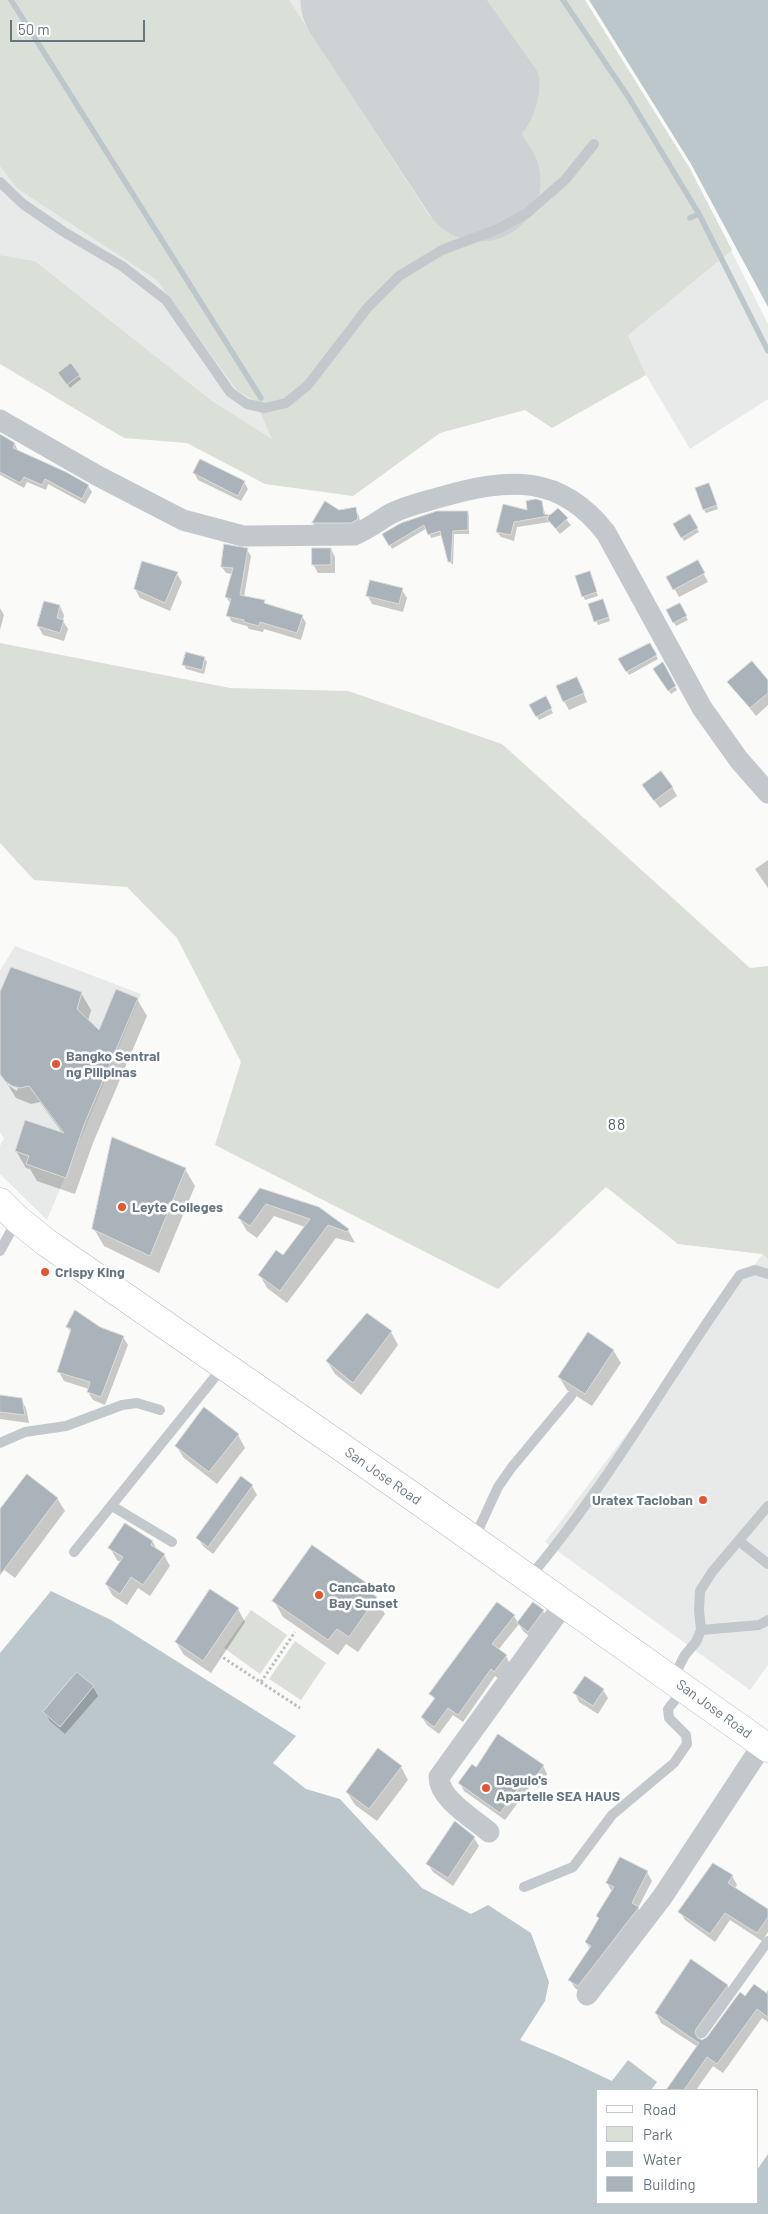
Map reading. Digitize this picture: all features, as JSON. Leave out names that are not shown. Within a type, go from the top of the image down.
[{"type":"main road","name":"San Jose Road","points":[[8,1211],[47,1243],[679,1683],[765,1746]]},
{"type":"street","points":[[0,420],[98,476],[183,520],[243,536],[354,535],[370,528],[390,514],[416,504],[469,489],[518,483],[544,487],[568,497],[592,514],[606,533],[702,708],[739,760],[768,793]]},
{"type":"street","points":[[489,1832],[444,1794],[439,1786],[439,1777],[564,1604]]},
{"type":"street","points":[[587,1995],[663,1896],[765,1746]]},
{"type":"lane","points":[[0,182],[23,204],[64,232],[122,266],[166,300],[230,392],[247,404],[265,408],[286,404],[308,385],[368,307],[399,276],[442,250],[498,229],[527,213],[565,180],[594,144]]},
{"type":"lane","points":[[0,1251],[8,1211]]},
{"type":"lane","points":[[529,1579],[553,1550],[640,1427],[740,1275],[755,1270],[768,1274]]},
{"type":"lane","points":[[74,1552],[223,1366]]},
{"type":"lane","points":[[473,1540],[498,1487],[507,1473],[571,1396]]},
{"type":"lane","points":[[0,1443],[25,1432],[66,1426],[122,1405],[137,1403],[160,1410]]},
{"type":"lane","points":[[112,1506],[172,1542]]},
{"type":"lane","points":[[524,1887],[573,1867],[612,1815],[674,1762],[687,1744],[686,1736],[669,1718],[668,1710],[679,1683],[685,1655],[696,1642],[701,1630],[700,1591],[712,1572],[768,1506]]},
{"type":"lane","points":[[739,1541],[768,1564]]},
{"type":"lane","points":[[701,1630],[759,1625],[768,1620]]},
{"type":"lane","points":[[702,2033],[768,1941]]},
{"type":"path","points":[[260,1682],[294,1632]]},
{"type":"path","points":[[220,1654],[300,1708]]},
{"type":"shaded area","points":[[0,0],[581,0],[689,167],[768,324],[768,399],[690,449],[646,375],[628,335],[273,440],[211,400],[35,261],[0,255]]},
{"type":"shaded area","name":"Bangko Sentral ng Pilipinas","points":[[15,946],[141,994],[47,1220],[0,1174],[0,1146],[4,1138],[0,1133],[0,971]]},
{"type":"shaded area","points":[[762,1255],[768,1259],[768,1665],[750,1690],[545,1542]]},
{"type":"green space","points":[[0,0],[289,0],[430,217],[530,149],[430,0],[585,0],[689,167],[732,250],[628,335],[646,375],[552,428],[525,410],[440,433],[353,496],[265,484],[187,443],[124,438],[0,364],[0,255],[35,261],[211,400],[272,439],[256,402],[237,390],[157,280],[18,189],[0,166]]},
{"type":"green space","points":[[0,643],[230,688],[348,691],[502,744],[750,968],[768,966],[768,1259],[762,1254],[678,1244],[606,1187],[498,1289],[215,1145],[241,1062],[177,938],[127,887],[34,880],[0,843]]},
{"type":"green space","points":[[251,1610],[287,1635],[260,1674],[224,1648]]},
{"type":"green space","points":[[295,1641],[326,1663],[301,1700],[269,1679]]},
{"type":"water","points":[[589,0],[768,0],[768,307],[691,164]]},
{"type":"water","points":[[51,1591],[111,1620],[296,1736],[273,1763],[306,1789],[340,1799],[422,1888],[471,1914],[488,1905],[531,1933],[549,1982],[545,2001],[520,2040],[612,2081],[628,2060],[657,2082],[652,2089],[596,2089],[596,2204],[758,2204],[758,2169],[768,2154],[768,2214],[0,2214],[0,1653]]},
{"type":"building","points":[[71,363],[80,375],[67,385],[58,373]]},
{"type":"building","points":[[0,434],[15,443],[13,448],[66,472],[89,485],[82,499],[45,479],[42,485],[24,477],[20,483],[0,472]]},
{"type":"building","points":[[200,459],[245,481],[238,496],[193,473]]},
{"type":"building","points":[[709,483],[717,505],[703,510],[695,488]]},
{"type":"building","points":[[536,499],[542,501],[544,514],[550,515],[558,508],[568,518],[556,529],[547,519],[549,516],[514,522],[511,535],[496,532],[503,504],[527,510],[526,501]]},
{"type":"building","points":[[325,501],[339,510],[356,507],[358,519],[351,523],[312,523]]},
{"type":"building","points":[[437,511],[468,511],[468,530],[453,531],[451,562],[448,562],[440,531],[428,535],[424,525],[389,546],[382,534],[401,523]]},
{"type":"building","points":[[690,514],[698,528],[681,538],[673,524]]},
{"type":"building","points":[[224,544],[248,548],[240,595],[265,600],[264,603],[303,615],[297,633],[260,622],[259,626],[226,616],[231,599],[225,597],[233,568],[221,567]]},
{"type":"building","points":[[312,548],[331,548],[331,565],[312,565]]},
{"type":"building","points":[[698,560],[705,573],[673,590],[666,577]]},
{"type":"building","points":[[142,561],[178,572],[165,603],[134,589]]},
{"type":"building","points":[[590,571],[597,592],[582,597],[575,576]]},
{"type":"building","points":[[370,580],[403,588],[399,604],[366,596]]},
{"type":"building","points":[[603,599],[609,617],[594,622],[588,604]]},
{"type":"building","points":[[44,601],[60,605],[57,618],[64,620],[60,633],[37,626]]},
{"type":"building","points":[[680,603],[687,616],[673,623],[666,610]]},
{"type":"building","points":[[650,643],[657,655],[626,672],[618,659]]},
{"type":"building","points":[[186,652],[205,657],[202,670],[182,665]]},
{"type":"building","points":[[752,661],[768,680],[768,693],[750,708],[727,682]]},
{"type":"building","points":[[663,662],[676,686],[668,691],[653,669]]},
{"type":"building","points":[[577,677],[584,693],[563,702],[556,686]]},
{"type":"building","points":[[546,696],[552,708],[536,717],[529,705]]},
{"type":"building","points":[[661,771],[673,787],[654,801],[642,785]]},
{"type":"building","name":"Bangko Sentral ng Pilipinas","points":[[11,967],[82,992],[77,1009],[99,1030],[116,989],[138,998],[84,1125],[66,1178],[26,1164],[29,1156],[15,1151],[25,1120],[64,1133],[29,1086],[20,1088],[12,1086],[0,1074],[0,992]]},
{"type":"building","points":[[112,1137],[186,1168],[150,1256],[92,1229]]},
{"type":"building","points":[[260,1188],[319,1207],[349,1229],[347,1232],[328,1225],[280,1291],[258,1275],[276,1250],[283,1255],[310,1219],[266,1204],[250,1226],[238,1218]]},
{"type":"building","points":[[75,1310],[100,1327],[124,1336],[101,1397],[87,1392],[90,1382],[57,1372],[71,1329],[66,1327]]},
{"type":"building","points":[[367,1313],[392,1331],[353,1383],[326,1361]]},
{"type":"building","points":[[588,1332],[614,1350],[585,1394],[558,1377]]},
{"type":"building","points":[[0,1395],[22,1398],[25,1415],[0,1412]]},
{"type":"building","points":[[204,1407],[239,1434],[209,1472],[175,1446]]},
{"type":"building","points":[[27,1474],[58,1498],[0,1575],[0,1509]]},
{"type":"building","points":[[241,1476],[253,1485],[208,1547],[196,1538]]},
{"type":"building","points":[[125,1523],[153,1541],[151,1545],[165,1554],[143,1585],[131,1577],[120,1594],[105,1584],[123,1557],[108,1548]]},
{"type":"building","name":"Cancabato Bay Sunset","points":[[312,1545],[368,1584],[365,1589],[377,1597],[349,1637],[337,1629],[328,1640],[272,1601]]},
{"type":"building","points":[[210,1589],[239,1608],[203,1661],[175,1642]]},
{"type":"building","points":[[497,1602],[515,1615],[492,1644],[507,1655],[494,1672],[491,1669],[458,1715],[448,1708],[434,1727],[421,1717],[435,1698],[429,1694]]},
{"type":"building","points":[[533,1602],[544,1610],[528,1632],[517,1623]]},
{"type":"building","points":[[77,1672],[94,1686],[60,1727],[43,1712]]},
{"type":"building","points":[[585,1676],[604,1689],[593,1706],[573,1693]]},
{"type":"building","points":[[498,1734],[544,1765],[533,1781],[527,1777],[500,1813],[458,1783],[472,1764],[476,1767]]},
{"type":"building","points":[[378,1748],[402,1766],[369,1809],[346,1792]]},
{"type":"building","points":[[455,1821],[475,1837],[448,1878],[426,1864]]},
{"type":"building","points":[[620,1857],[648,1871],[632,1903],[639,1907],[578,1986],[568,1980],[591,1946],[585,1942],[599,1918],[596,1916],[614,1887],[606,1883]]},
{"type":"building","points":[[713,1863],[733,1875],[728,1883],[768,1909],[768,1917],[757,1933],[725,1913],[710,1934],[678,1912]]},
{"type":"building","points":[[691,1959],[728,1985],[696,2029],[695,2033],[702,2040],[707,2037],[740,1992],[745,1996],[754,1984],[768,1994],[768,2017],[757,2009],[717,2064],[707,2057],[685,2089],[667,2089],[699,2043],[655,2013]]},
{"type":"waterway","points":[[11,0],[261,398]]},
{"type":"waterway","points":[[563,0],[629,98],[699,214],[768,351]]},
{"type":"waterway","points":[[690,218],[699,214]]},
{"type":"taxiway","points":[[358,0],[369,18],[394,116],[405,129],[419,140],[460,151],[490,132],[505,116],[514,94],[515,82],[463,9],[452,0]]},
{"type":"runway","points":[[361,0],[480,181]]},
{"type":"place","name":"Bangko Sentral ng Pilipinas","points":[[56,1064]]},
{"type":"place","name":"Leyte Colleges","points":[[122,1207]]},
{"type":"place","name":"Crispy King","points":[[45,1272]]},
{"type":"place","name":"Uratex Tacloban","points":[[703,1500]]},
{"type":"place","name":"Cancabato Bay Sunset","points":[[319,1595]]},
{"type":"place","name":"Daguio's Apartelle SEA HAUS","points":[[486,1788]]},
{"type":"district","name":"88","points":[[617,1125]]}]
